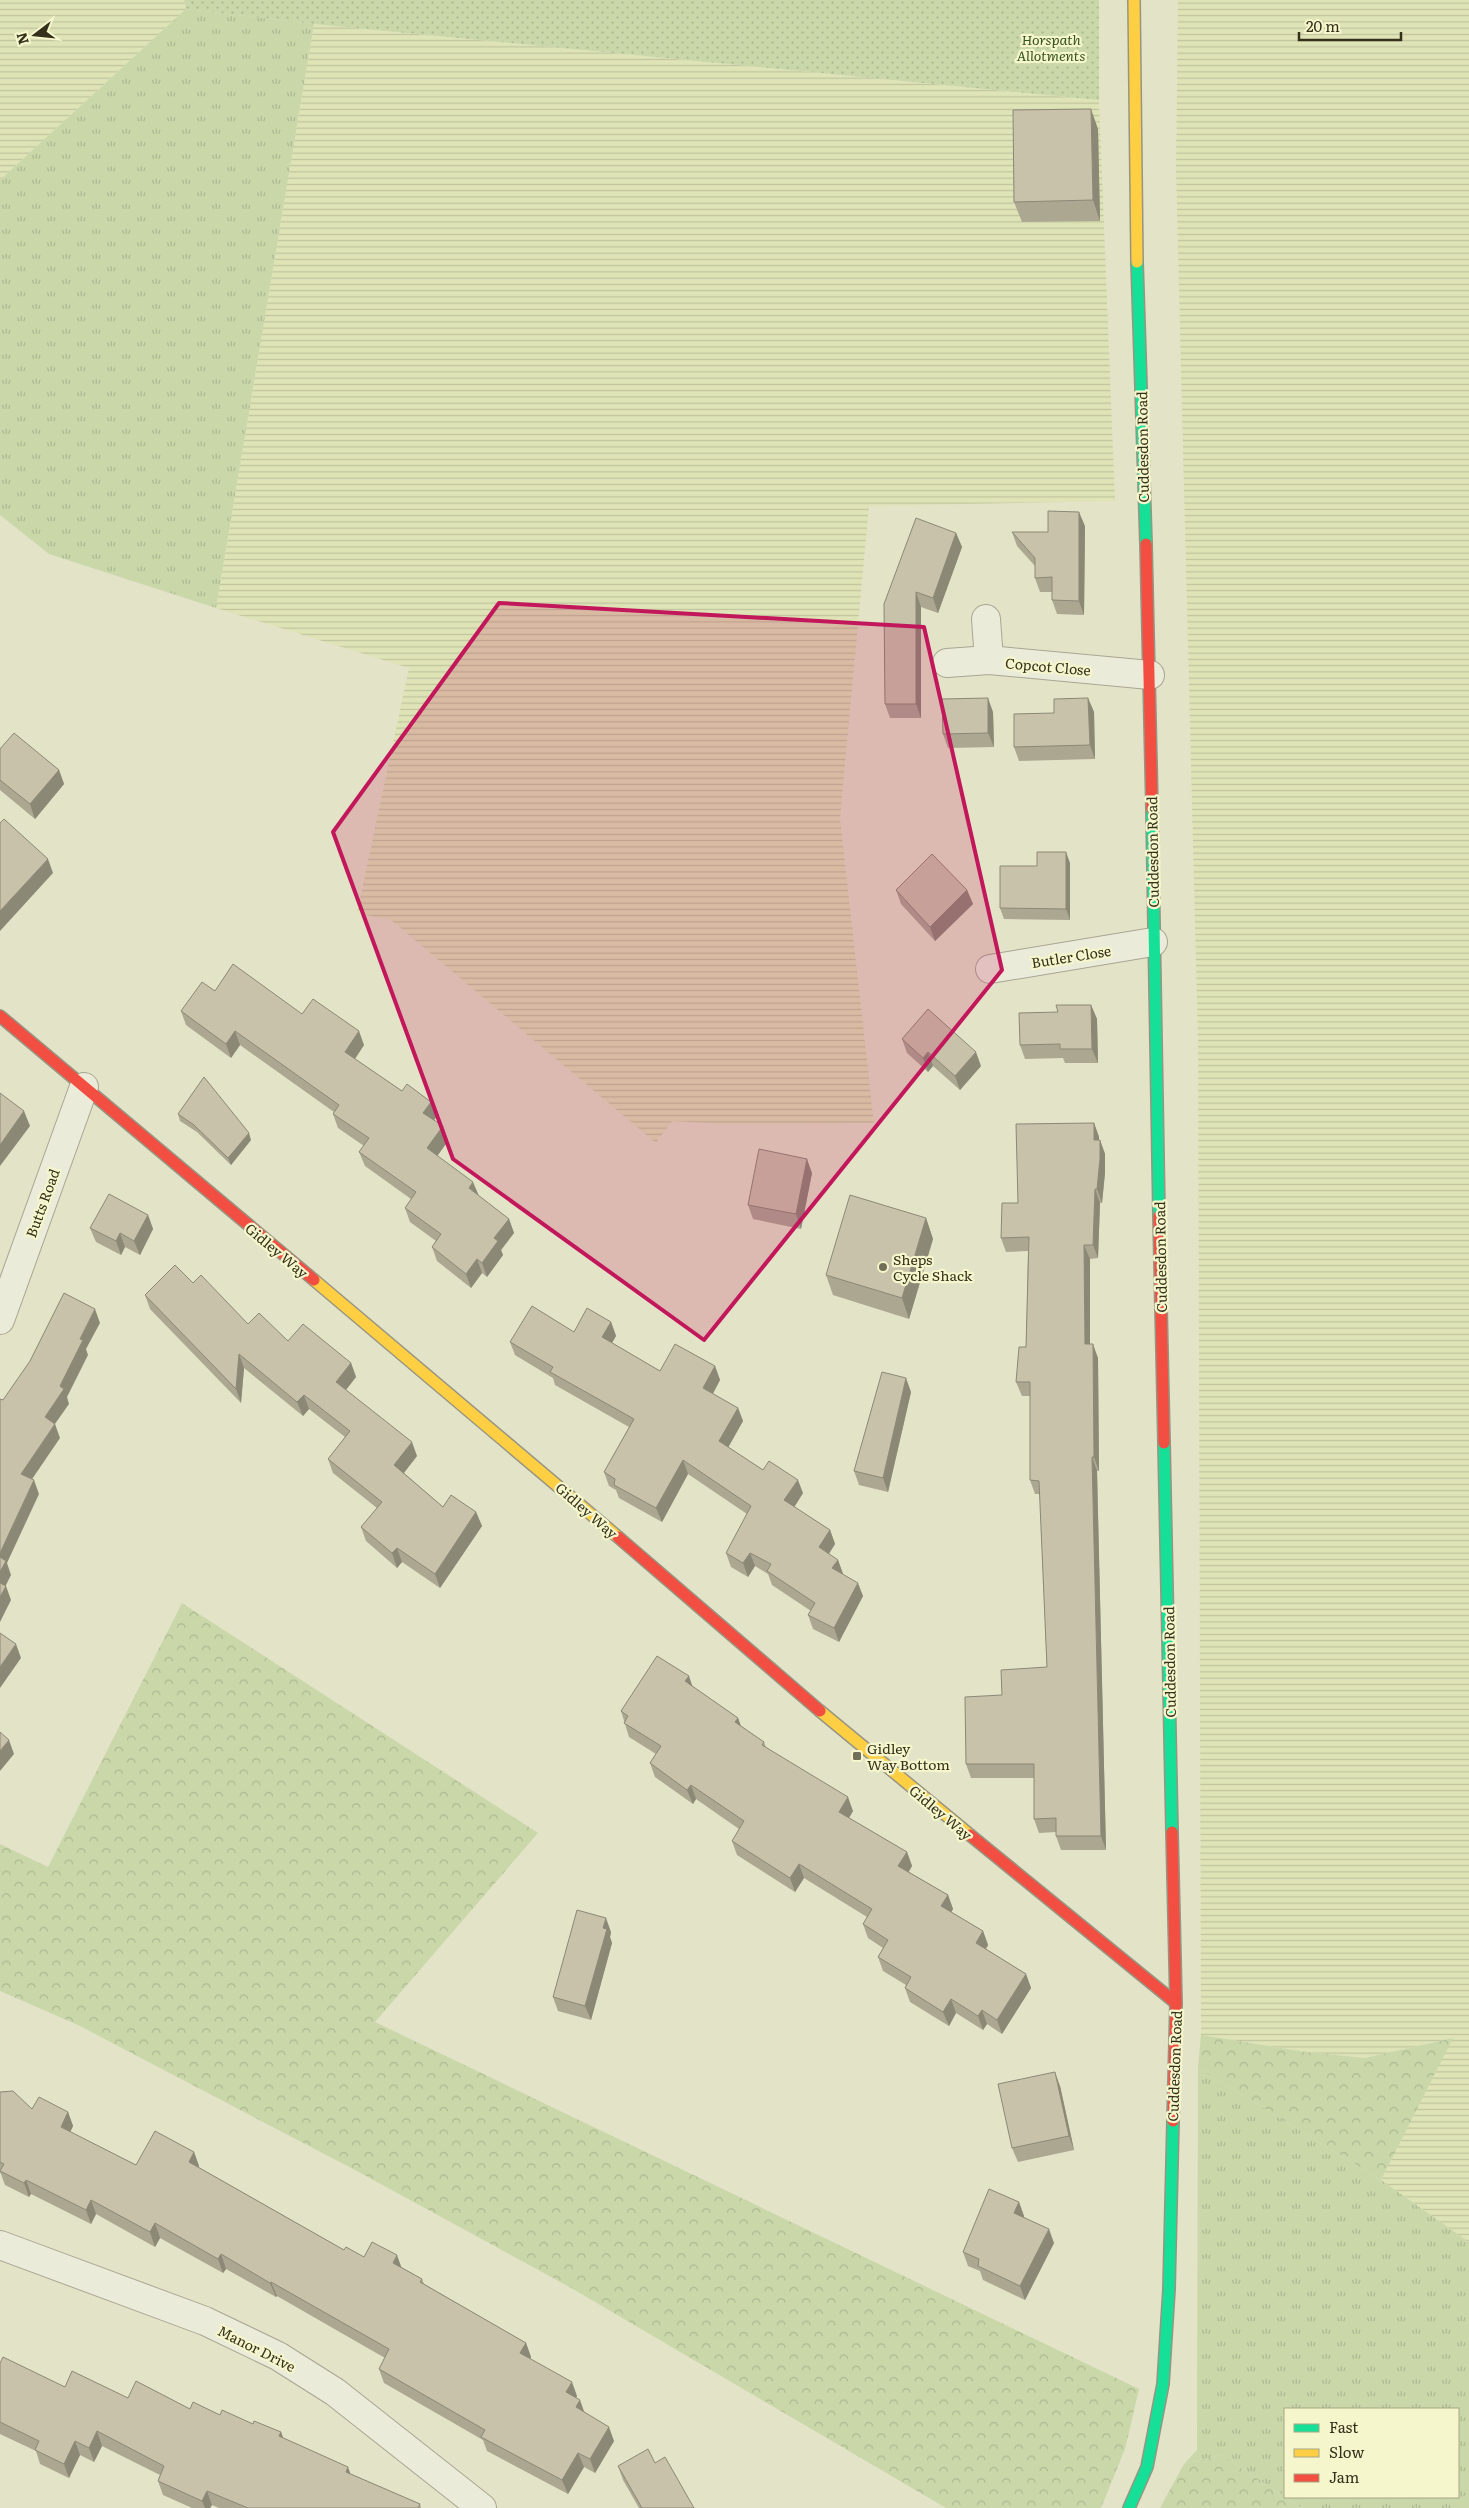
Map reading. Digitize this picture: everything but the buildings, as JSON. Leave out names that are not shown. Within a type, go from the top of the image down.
[{"type":"street","name":"Cuddesdon Road","points":[[1129,2508],[1147,2467],[1163,2384],[1169,2289],[1176,2003],[1153,942],[1150,675],[1137,250],[1134,0]]},
{"type":"street","points":[[986,619],[989,660]]},
{"type":"street","name":"Copcot Close","points":[[947,663],[989,660],[1150,675]]},
{"type":"street","name":"Butler Close","points":[[990,969],[1153,942]]},
{"type":"street","name":"Gidley Way","points":[[0,1016],[563,1489],[818,1710],[1176,2003]]},
{"type":"street","name":"Butts Road","points":[[0,1320],[84,1086]]},
{"type":"street","name":"Manor Drive","points":[[0,2245],[205,2321],[278,2356],[335,2392],[482,2508]]},
{"type":"highlighted area","points":[[499,603],[924,627],[1002,970],[704,1340],[453,1159],[333,832]]},
{"type":"green space","points":[[0,0],[184,0],[186,9],[0,180]]},
{"type":"green space","name":"Horspath Allotments","points":[[184,0],[1099,0],[1099,100],[314,24],[186,9]]},
{"type":"green space","points":[[1178,0],[1469,0],[1469,2242],[1381,2180],[1452,2038],[1365,2058],[1306,2052],[1201,2035],[1198,1041],[1176,170]]},
{"type":"green space","points":[[186,9],[314,24],[216,608],[49,554],[0,515],[0,180]]},
{"type":"green space","points":[[314,24],[1099,100],[1115,501],[869,506],[840,818],[874,1123],[723,1124],[672,1121],[656,1143],[391,920],[357,913],[409,668],[216,608]]},
{"type":"green space","points":[[182,1603],[538,1833],[375,2022],[1139,2389],[1125,2449],[1101,2508],[946,2508],[573,2289],[355,2170],[78,2025],[0,1991],[0,1844],[48,1867]]},
{"type":"green space","points":[[1201,2035],[1306,2052],[1365,2058],[1453,2038],[1381,2180],[1198,2068]]},
{"type":"green space","points":[[1198,2068],[1381,2180],[1469,2242],[1469,2508],[1302,2508],[1287,2498],[1459,2498],[1459,2408],[1284,2408],[1284,2496],[1221,2455],[1184,2464],[1197,2450]]},
{"type":"green space","points":[[1221,2455],[1302,2508],[1160,2508],[1184,2464]]},
{"type":"traffic: fast","points":[[1137,262],[1146,544]]},
{"type":"traffic: fast","points":[[1152,809],[1159,1216]]},
{"type":"traffic: fast","points":[[1164,1443],[1172,1832]]},
{"type":"traffic: fast","points":[[1129,2508],[1147,2467],[1163,2384],[1169,2289],[1173,2121]]},
{"type":"traffic: slow","points":[[1134,0],[1137,262]]},
{"type":"traffic: slow","points":[[314,1280],[618,1537]]},
{"type":"traffic: slow","points":[[820,1711],[970,1835]]},
{"type":"traffic: jam","points":[[1146,544],[1152,809]]},
{"type":"traffic: jam","points":[[0,1016],[314,1280]]},
{"type":"traffic: jam","points":[[1159,1216],[1164,1443]]},
{"type":"traffic: jam","points":[[618,1537],[820,1711]]},
{"type":"traffic: jam","points":[[1172,1832],[1176,2003],[1173,2121]]},
{"type":"traffic: jam","points":[[970,1835],[1176,2003]]},
{"type":"place","name":"Sheps Cycle Shack","points":[[883,1267]]},
{"type":"place","name":"Gidley Way Bottom","points":[[857,1756]]}]
